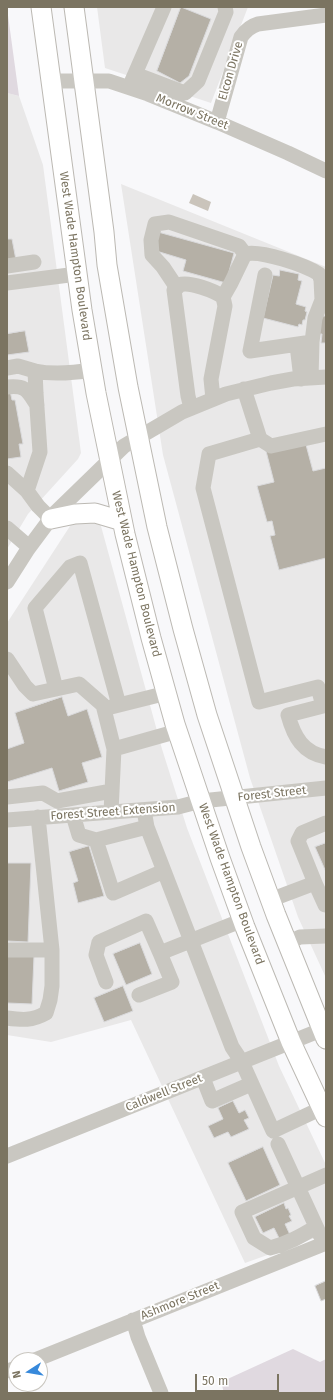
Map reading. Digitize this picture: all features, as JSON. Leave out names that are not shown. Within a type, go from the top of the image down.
[{"type":"main road","name":"West Wade Hampton Boulevard","points":[[41,7],[77,274],[92,370],[122,521],[151,638],[178,731],[218,800],[270,900],[324,1032]]},
{"type":"main road","name":"West Wade Hampton Boulevard","points":[[74,7],[85,81],[108,265],[128,387],[157,527],[183,629],[207,714],[218,800],[243,920],[291,1042],[324,1112]]},
{"type":"main road","points":[[51,519],[91,512],[103,514],[122,521]]},
{"type":"street","points":[[164,7],[132,81],[185,93],[198,81],[226,12],[225,7]]},
{"type":"street","name":"Elcon Drive","points":[[217,122],[241,37],[244,32],[258,24],[326,15]]},
{"type":"street","name":"Morrow Street","points":[[52,82],[132,81],[217,122],[288,152],[326,171]]},
{"type":"street","points":[[176,288],[163,267],[152,256],[150,240],[155,224],[169,222],[220,239],[239,246],[245,254]]},
{"type":"street","points":[[213,399],[211,378],[225,306],[223,296],[245,254],[251,252],[282,259],[309,268],[319,274],[324,301],[315,318],[306,378]]},
{"type":"street","points":[[7,266],[34,262]]},
{"type":"street","points":[[7,283],[77,274]]},
{"type":"street","points":[[265,275],[250,351],[312,342]]},
{"type":"street","points":[[191,408],[188,396],[174,290],[179,285],[188,284],[216,292],[223,296]]},
{"type":"street","points":[[297,345],[306,378]]},
{"type":"street","points":[[7,368],[18,366],[48,374],[92,370]]},
{"type":"street","points":[[7,373],[9,371],[20,373],[28,380],[36,399]]},
{"type":"street","points":[[27,491],[40,452],[35,371]]},
{"type":"street","points":[[7,582],[29,547],[61,506],[124,446],[191,408],[213,399],[244,389],[271,383],[326,377]]},
{"type":"street","points":[[7,386],[18,385],[26,389],[36,399]]},
{"type":"street","points":[[244,389],[260,440]]},
{"type":"street","points":[[326,434],[271,446],[260,440],[209,454],[203,488],[259,702],[318,687],[325,706],[288,715],[292,730],[301,744],[316,755],[326,757]]},
{"type":"street","points":[[7,473],[27,491],[38,506],[51,519]]},
{"type":"street","points":[[7,528],[29,547]]},
{"type":"street","points":[[56,689],[35,608],[70,567],[80,563],[119,705]]},
{"type":"street","points":[[8,663],[25,686],[33,694],[79,684],[103,706],[114,749],[111,812]]},
{"type":"street","points":[[104,709],[167,693]]},
{"type":"street","points":[[114,749],[178,731]]},
{"type":"street","name":"Forest Street","points":[[218,800],[326,788]]},
{"type":"street","points":[[7,797],[43,793],[57,801],[112,791]]},
{"type":"street","name":"Forest Street Extension","points":[[7,820],[178,807],[218,800]]},
{"type":"street","points":[[144,810],[147,827],[232,1047],[242,1062],[273,1131],[324,1112]]},
{"type":"street","points":[[73,815],[79,835],[96,840],[147,827]]},
{"type":"street","points":[[7,1018],[24,1020],[38,1018],[46,1013],[50,1000],[52,986],[52,950],[38,817]]},
{"type":"street","points":[[326,823],[302,833],[298,840],[326,905]]},
{"type":"street","points":[[96,840],[113,893],[164,871]]},
{"type":"street","points":[[270,900],[315,882]]},
{"type":"street","points":[[160,953],[243,920]]},
{"type":"street","points":[[106,982],[96,955],[99,942],[146,921],[172,982],[139,995]]},
{"type":"street","points":[[287,943],[300,937],[326,936]]},
{"type":"street","points":[[7,950],[52,950]]},
{"type":"street","name":"Caldwell Street","points":[[7,1156],[291,1042],[324,1032]]},
{"type":"street","points":[[203,1078],[212,1101],[251,1084]]},
{"type":"street","points":[[278,1144],[316,1227],[325,1243]]},
{"type":"street","points":[[316,1227],[282,1245],[270,1248],[254,1238],[242,1212],[326,1175]]},
{"type":"street","name":"Ashmore Street","points":[[48,1355],[325,1243]]},
{"type":"street","points":[[133,1320],[138,1337],[161,1393]]},
{"type":"shaded area","points":[[97,7],[248,7],[211,103],[105,68]]},
{"type":"shaded area","points":[[7,8],[19,96],[7,93]]},
{"type":"shaded area","points":[[7,93],[19,96],[43,165],[81,453],[78,459],[28,514],[7,549]]},
{"type":"shaded area","points":[[121,184],[326,267],[326,978],[298,917],[250,778],[163,455]]},
{"type":"shaded area","points":[[193,194],[211,202],[208,211],[189,203]]},
{"type":"shaded area","points":[[96,519],[101,526],[162,749],[187,828],[279,1066],[326,1165],[326,1234],[245,1263],[131,1020],[51,1042],[7,1035],[7,623],[72,523]]},
{"type":"shaded area","points":[[293,1349],[320,1362],[326,1359],[326,1393],[224,1393],[221,1382]]},
{"type":"building","points":[[181,7],[211,19],[189,76],[180,83],[157,71]]},
{"type":"building","points":[[158,232],[234,253],[226,283],[183,271],[186,260],[153,250]]},
{"type":"building","points":[[7,239],[12,239],[16,260],[7,262]]},
{"type":"building","points":[[280,270],[299,274],[298,280],[302,281],[296,304],[306,307],[305,311],[307,312],[302,325],[299,324],[298,327],[263,318],[273,275],[279,276]]},
{"type":"building","points":[[319,316],[326,316],[326,343],[321,343],[322,334],[318,334]]},
{"type":"building","points":[[25,331],[29,352],[7,355],[7,334]]},
{"type":"building","points":[[10,391],[12,400],[15,400],[23,444],[19,444],[21,457],[7,459],[7,392]]},
{"type":"building","points":[[305,441],[313,471],[326,468],[326,558],[279,570],[270,536],[275,535],[272,521],[267,522],[257,486],[274,482],[266,451]]},
{"type":"building","points":[[62,697],[68,716],[87,709],[102,757],[82,763],[88,782],[59,791],[52,768],[7,782],[7,749],[24,743],[15,713]]},
{"type":"building","points":[[326,843],[326,872],[315,847]]},
{"type":"building","points":[[89,846],[104,896],[78,903],[73,883],[78,881],[69,852]]},
{"type":"building","points":[[7,863],[31,863],[28,942],[7,941]]},
{"type":"building","points":[[140,943],[152,974],[126,985],[113,954]]},
{"type":"building","points":[[7,955],[34,956],[32,1004],[7,1003]]},
{"type":"building","points":[[123,986],[133,1011],[104,1022],[94,998]]},
{"type":"building","points":[[233,1101],[239,1113],[245,1110],[249,1118],[244,1120],[249,1129],[231,1137],[228,1132],[214,1138],[208,1126],[223,1119],[218,1108]]},
{"type":"building","points":[[263,1147],[280,1185],[246,1201],[228,1163]]},
{"type":"building","points":[[284,1203],[286,1209],[288,1208],[291,1215],[289,1216],[292,1221],[285,1224],[291,1237],[281,1242],[274,1228],[263,1233],[255,1217]]},
{"type":"building","points":[[326,1281],[326,1299],[321,1301],[315,1286]]}]
